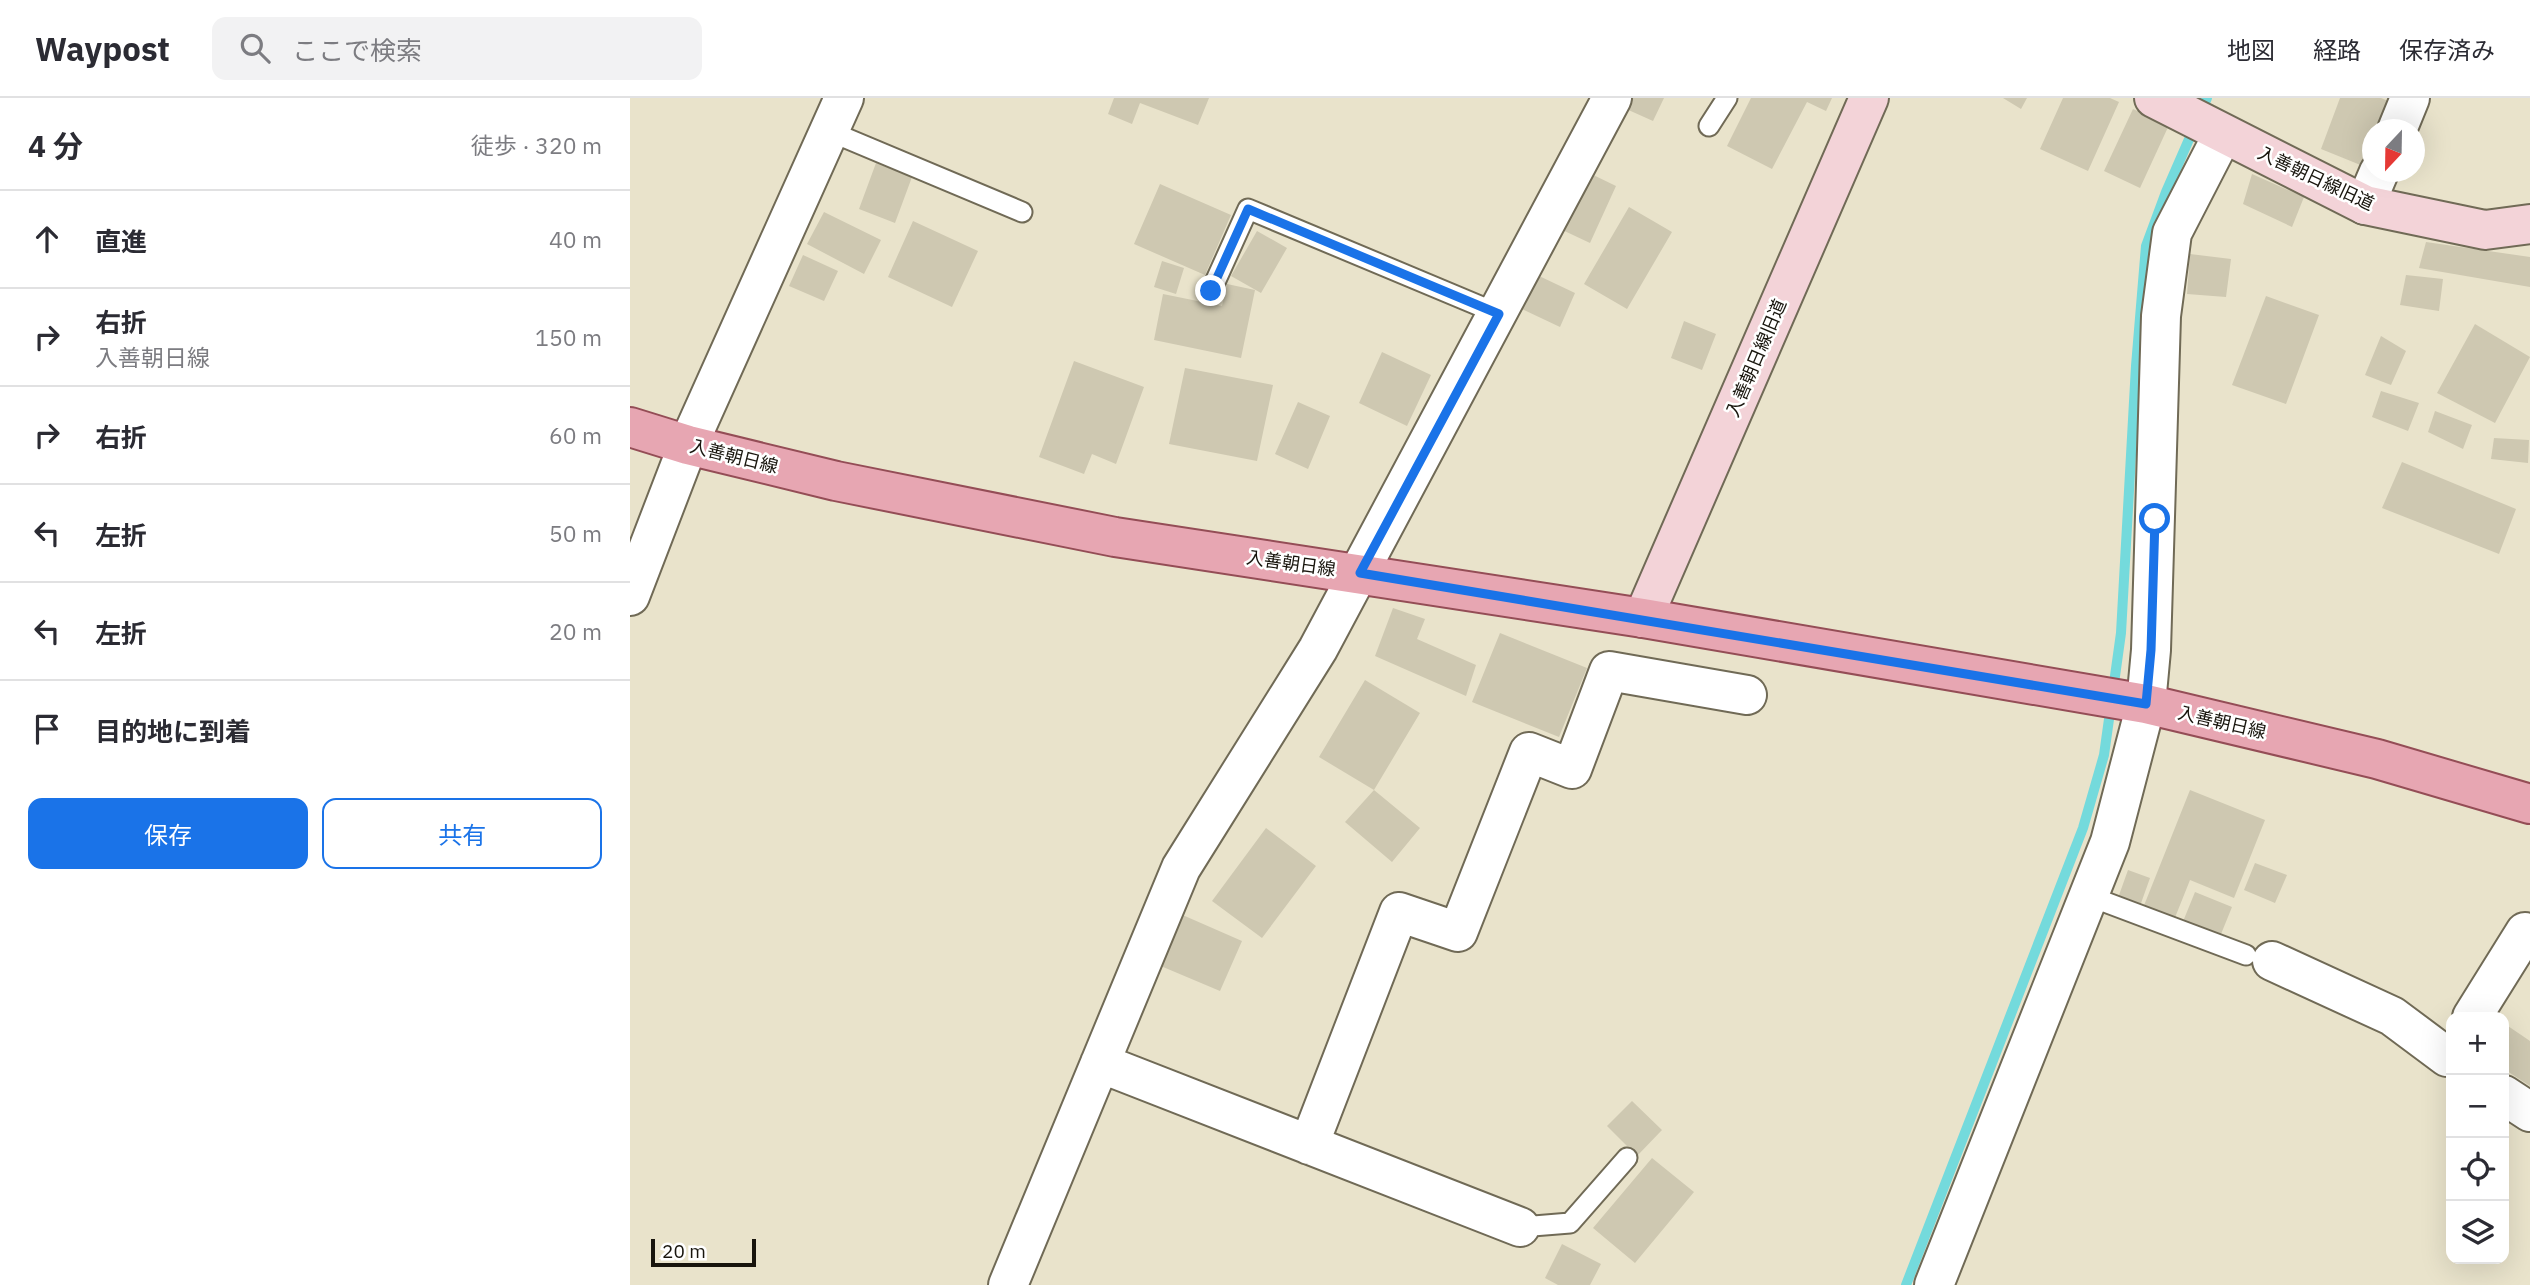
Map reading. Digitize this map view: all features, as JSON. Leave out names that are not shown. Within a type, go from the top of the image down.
[{"type":"main road","name":"入善朝日線","points":[[630,427],[688,445],[973,511],[1115,537],[1643,618],[2146,704],[2377,760],[2530,804]]},
{"type":"street","points":[[1008,1285],[1181,867],[1318,649],[1612,98]]},
{"type":"street","name":"入善朝日線旧道","points":[[1643,618],[1869,98]]},
{"type":"street","name":"入善朝日線旧道","points":[[2154,98],[2223,134],[2485,230],[2530,224]]},
{"type":"street","points":[[2401,119],[2410,98]]},
{"type":"street","points":[[630,596],[688,445],[836,115]]},
{"type":"street","points":[[1934,1285],[2110,842],[2146,704],[2151,650],[2161,316],[2172,233],[2223,134]]},
{"type":"street","points":[[1309,1145],[1399,912],[1458,932],[1529,752],[1572,769],[1609,671],[1747,695]]},
{"type":"street","points":[[2475,1012],[2525,932]]},
{"type":"street","points":[[2259,958],[2392,1016],[2446,1053]]},
{"type":"street","points":[[1100,1063],[1520,1227]]},
{"type":"street","points":[[2509,1098],[2530,1112]]},
{"type":"lane","points":[[1709,126],[1727,98]]},
{"type":"lane","points":[[836,115],[1022,212]]},
{"type":"lane","points":[[1211,291],[1248,209],[1499,314]]},
{"type":"lane","points":[[2089,895],[2259,958]]},
{"type":"lane","points":[[1520,1227],[1570,1223],[1628,1158]]},
{"type":"building","points":[[1114,98],[1209,98],[1198,125],[1140,103],[1132,124],[1108,114]]},
{"type":"building","points":[[1629,98],[1664,98],[1653,121],[1624,108]]},
{"type":"building","points":[[1751,98],[1832,98],[1826,111],[1807,102],[1772,169],[1727,146]]},
{"type":"building","points":[[2003,98],[2027,98],[2021,109]]},
{"type":"building","points":[[2063,98],[2110,98],[2119,102],[2088,171],[2040,149]]},
{"type":"building","points":[[2340,98],[2381,98],[2388,101],[2381,119],[2362,119],[2362,166],[2321,149]]},
{"type":"building","points":[[2133,109],[2169,125],[2140,188],[2104,171]]},
{"type":"building","points":[[876,163],[912,177],[895,223],[859,209]]},
{"type":"building","points":[[1583,170],[1616,186],[1590,243],[1556,227]]},
{"type":"building","points":[[2252,174],[2304,197],[2292,227],[2243,204]]},
{"type":"building","points":[[1160,184],[1231,215],[1205,275],[1134,244]]},
{"type":"building","points":[[1629,207],[1672,232],[1627,309],[1584,284]]},
{"type":"building","points":[[824,212],[881,240],[864,274],[807,244]]},
{"type":"building","points":[[913,221],[978,251],[952,307],[888,277]]},
{"type":"building","points":[[1257,231],[1287,248],[1261,293],[1231,276]]},
{"type":"building","points":[[2426,242],[2530,257],[2530,287],[2419,268]]},
{"type":"building","points":[[2190,254],[2231,259],[2226,297],[2187,294]]},
{"type":"building","points":[[803,255],[838,271],[824,301],[789,286]]},
{"type":"building","points":[[1162,261],[1184,268],[1176,294],[1154,287]]},
{"type":"building","points":[[1537,275],[1575,293],[1560,327],[1522,309]]},
{"type":"building","points":[[2406,275],[2443,279],[2439,311],[2400,305]]},
{"type":"building","points":[[1227,284],[1255,290],[1241,358],[1154,340],[1163,294],[1222,306]]},
{"type":"building","points":[[2266,296],[2319,315],[2286,404],[2232,385]]},
{"type":"building","points":[[1684,321],[1716,334],[1702,370],[1671,358]]},
{"type":"building","points":[[2475,324],[2530,357],[2495,423],[2437,393]]},
{"type":"building","points":[[2381,336],[2406,351],[2391,385],[2365,375]]},
{"type":"building","points":[[1382,352],[1431,375],[1407,426],[1359,403]]},
{"type":"building","points":[[1074,361],[1144,387],[1116,464],[1092,454],[1084,474],[1039,457]]},
{"type":"building","points":[[1185,368],[1273,385],[1257,461],[1169,444]]},
{"type":"building","points":[[2381,391],[2419,403],[2408,431],[2372,417]]},
{"type":"building","points":[[1298,402],[1330,416],[1308,469],[1275,454]]},
{"type":"building","points":[[2435,411],[2472,425],[2463,449],[2428,432]]},
{"type":"building","points":[[2494,438],[2529,440],[2528,463],[2491,459]]},
{"type":"building","points":[[2402,462],[2516,509],[2499,554],[2382,508]]},
{"type":"building","points":[[1393,608],[1425,619],[1417,639],[1476,665],[1466,696],[1375,656]]},
{"type":"building","points":[[1500,633],[1587,668],[1559,737],[1472,702]]},
{"type":"building","points":[[1365,680],[1420,713],[1374,790],[1319,757]]},
{"type":"building","points":[[1374,790],[1420,828],[1392,862],[1345,822]]},
{"type":"building","points":[[2190,790],[2265,820],[2234,898],[2190,880],[2174,920],[2143,908]]},
{"type":"building","points":[[1266,828],[1316,866],[1262,938],[1212,901]]},
{"type":"building","points":[[2255,863],[2287,875],[2275,903],[2244,890]]},
{"type":"building","points":[[2128,870],[2150,878],[2140,906],[2118,898]]},
{"type":"building","points":[[2195,892],[2232,907],[2219,939],[2182,924]]},
{"type":"building","points":[[1178,913],[1242,941],[1220,991],[1156,964]]},
{"type":"building","points":[[2509,1027],[2530,1041],[2530,1086],[2509,1072]]},
{"type":"building","points":[[1632,1101],[1662,1130],[1637,1156],[1607,1126]]},
{"type":"building","points":[[1652,1158],[1694,1192],[1635,1263],[1593,1228]]},
{"type":"building","points":[[1562,1244],[1601,1264],[1590,1285],[1558,1285],[1545,1278]]},
{"type":"waterway","points":[[1906,1285],[2083,828],[2104,755],[2121,633],[2136,366],[2146,246],[2207,98]]},
{"type":"route","points":[[1211,291],[1248,209],[1499,314],[1360,573],[1643,618],[2146,704],[2151,650],[2155,519]]}]
